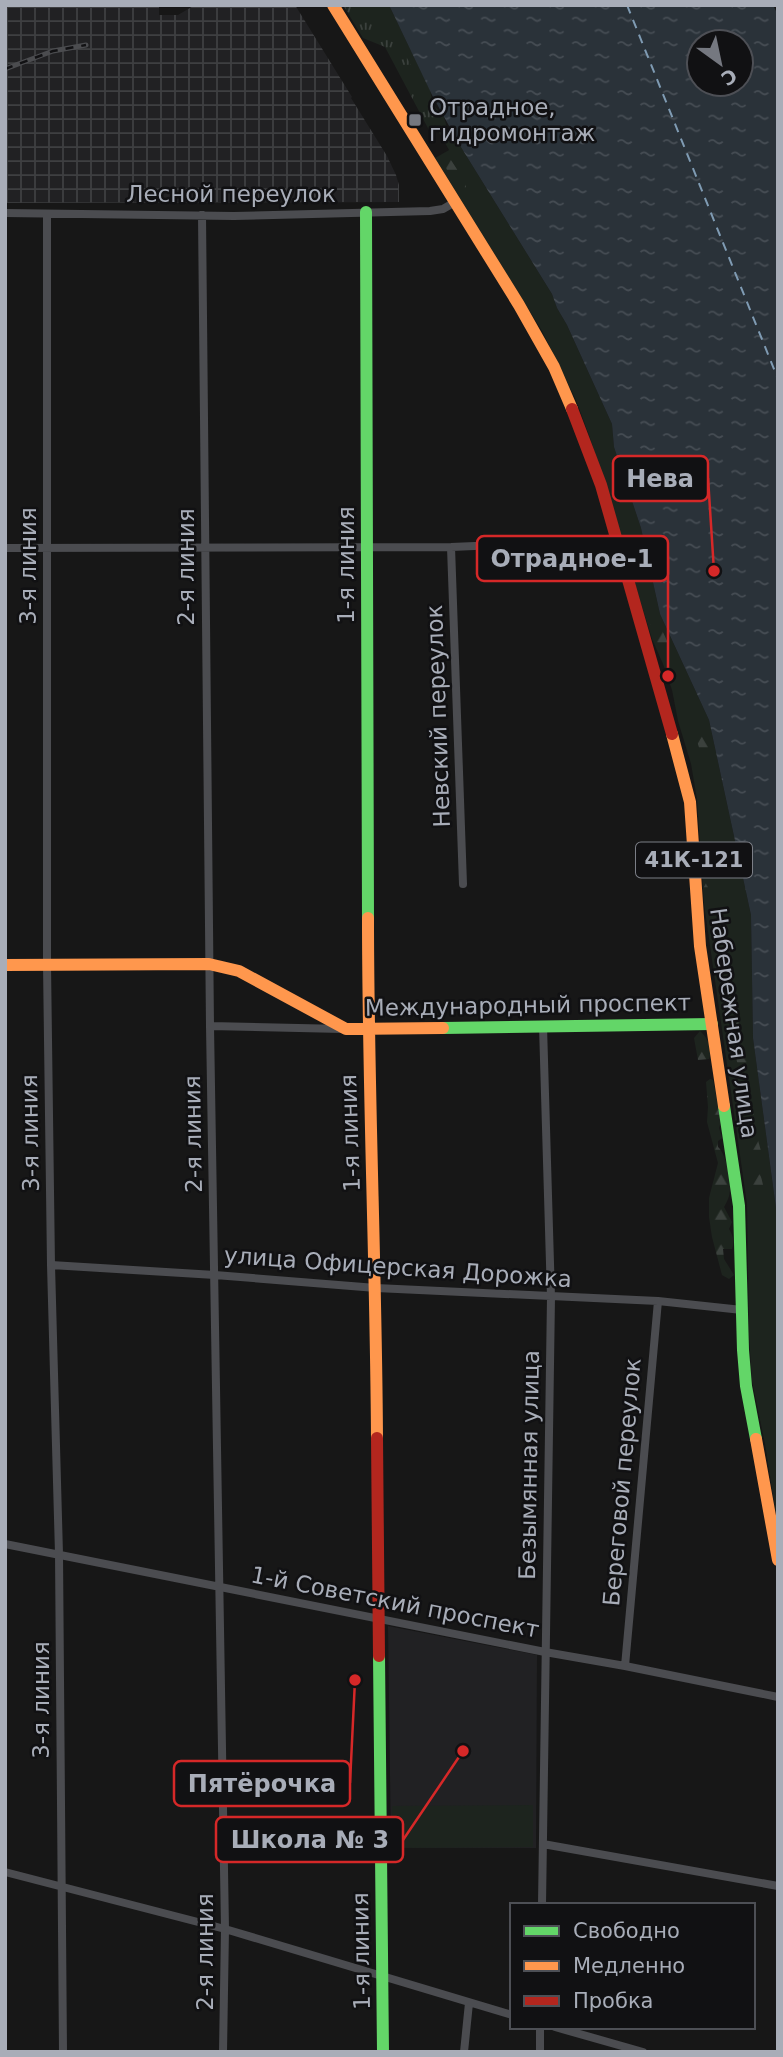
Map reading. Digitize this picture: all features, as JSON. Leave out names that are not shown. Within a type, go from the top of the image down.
[{"type":"street","name":"41К-121","points":[[333,5],[455,202]]},
{"type":"street","name":"Лесной переулок","points":[[5,213],[202,215],[430,211],[443,209],[455,202]]},
{"type":"street","name":"Набережная улица","points":[[455,202],[554,367],[585,440],[601,485],[690,802],[696,901],[739,1206],[746,1386],[778,1560]]},
{"type":"street","name":"1-я линия","points":[[366,212],[368,1029],[376,1288],[383,2052]]},
{"type":"street","name":"3-я линия","points":[[47,214],[47,964],[51,1265],[59,1554],[62,2052]]},
{"type":"street","name":"2-я линия","points":[[202,215],[209,964],[225,1929],[223,2052]]},
{"type":"street","points":[[5,548],[451,547],[616,538]]},
{"type":"street","name":"Невский переулок","points":[[451,547],[463,884]]},
{"type":"street","name":"Международный проспект","points":[[5,965],[209,964],[239,971],[346,1029]]},
{"type":"street","name":"Международный проспект","points":[[210,1026],[368,1029],[712,1024]]},
{"type":"street","name":"Безымянная улица","points":[[542,1903],[551,1297],[543,1026]]},
{"type":"street","name":"улица Офицерская Дорожка","points":[[51,1265],[376,1288],[658,1301],[742,1310]]},
{"type":"street","name":"Береговой переулок","points":[[625,1666],[658,1301]]},
{"type":"street","name":"1-й Советский проспект","points":[[5,1544],[778,1697]]},
{"type":"street","points":[[543,1844],[778,1886]]},
{"type":"street","points":[[5,1872],[225,1929],[510,2014]]},
{"type":"street","points":[[464,2052],[469,2003]]},
{"type":"street","points":[[540,2029],[540,2052]]},
{"type":"street","points":[[562,2029],[643,2052]]},
{"type":"shaded area","points":[[5,5],[159,5],[159,15],[178,15],[195,5],[295,5],[387,156],[399,185],[399,202],[5,203]]},
{"type":"shaded area","points":[[388,1626],[537,1655],[536,1848],[391,1848]]},
{"type":"green space","points":[[343,5],[377,5],[442,120],[429,130],[385,47],[363,38]]},
{"type":"green space","points":[[375,5],[389,5],[430,90],[433,104],[444,117],[448,131],[456,145],[459,144],[552,294],[567,325],[612,424],[614,447],[641,528],[660,614],[709,720],[751,915],[753,1038],[778,1223],[778,1527],[752,1381],[747,1204],[704,904],[697,799],[672,690],[652,639],[576,400],[542,331],[435,158],[449,150]]},
{"type":"green space","points":[[447,154],[470,191],[474,208],[467,203],[451,177],[443,158]]},
{"type":"green space","points":[[653,615],[674,658],[677,671],[673,674],[665,664],[654,638],[650,622],[650,616]]},
{"type":"green space","points":[[694,718],[708,741],[720,790],[714,793],[691,723]]},
{"type":"green space","points":[[707,881],[713,894],[712,908],[726,927],[717,941],[712,937],[705,911],[703,889]]},
{"type":"green space","points":[[729,1006],[733,1006],[738,1012],[739,1031],[747,1034],[744,1051],[749,1065],[746,1074],[738,1066],[728,1022]]},
{"type":"green space","points":[[700,1031],[709,1044],[709,1059],[698,1060],[694,1038]]},
{"type":"green space","points":[[713,1080],[721,1121],[719,1128],[722,1138],[718,1141],[718,1147],[724,1156],[729,1177],[730,1191],[724,1207],[732,1222],[729,1229],[733,1243],[732,1249],[723,1249],[724,1259],[734,1275],[729,1279],[722,1275],[709,1217],[709,1198],[718,1163],[707,1122],[706,1082]]},
{"type":"green space","points":[[746,1104],[754,1114],[761,1151],[759,1168],[764,1189],[762,1205],[754,1203],[752,1196],[750,1147],[741,1118],[743,1105]]},
{"type":"green space","points":[[533,1805],[533,1847],[392,1848],[392,1806]]},
{"type":"water","points":[[389,5],[773,5],[778,15],[778,1223],[753,1038],[751,915],[709,720],[660,614],[641,528],[614,447],[612,424],[552,294],[459,144]]},
{"type":"ferry route","points":[[627,5],[778,379]]},
{"type":"railway","points":[[5,69],[53,51],[86,45]]},
{"type":"traffic: fast","points":[[366,212],[368,918]]},
{"type":"traffic: fast","points":[[443,1028],[712,1024]]},
{"type":"traffic: fast","points":[[724,1106],[739,1206],[743,1350],[746,1386],[756,1439]]},
{"type":"traffic: fast","points":[[379,1656],[383,2052]]},
{"type":"traffic: slow","points":[[333,5],[519,305],[554,367],[572,409]]},
{"type":"traffic: slow","points":[[672,734],[690,802],[700,946],[724,1106]]},
{"type":"traffic: slow","points":[[368,918],[377,1438]]},
{"type":"traffic: slow","points":[[5,965],[209,964],[239,971],[346,1029],[443,1028]]},
{"type":"traffic: slow","points":[[756,1439],[778,1560]]},
{"type":"traffic: jam","points":[[572,409],[601,485],[672,734]]},
{"type":"traffic: jam","points":[[377,1438],[379,1656]]},
{"type":"place","name":"Отрадное, гидромонтаж","points":[[415,120]]},
{"type":"place","name":"Нева","points":[[714,571]]},
{"type":"place","name":"Отрадное-1","points":[[668,676]]},
{"type":"place","name":"Пятёрочка","points":[[355,1680]]},
{"type":"place","name":"Школа № 3","points":[[463,1751]]}]
